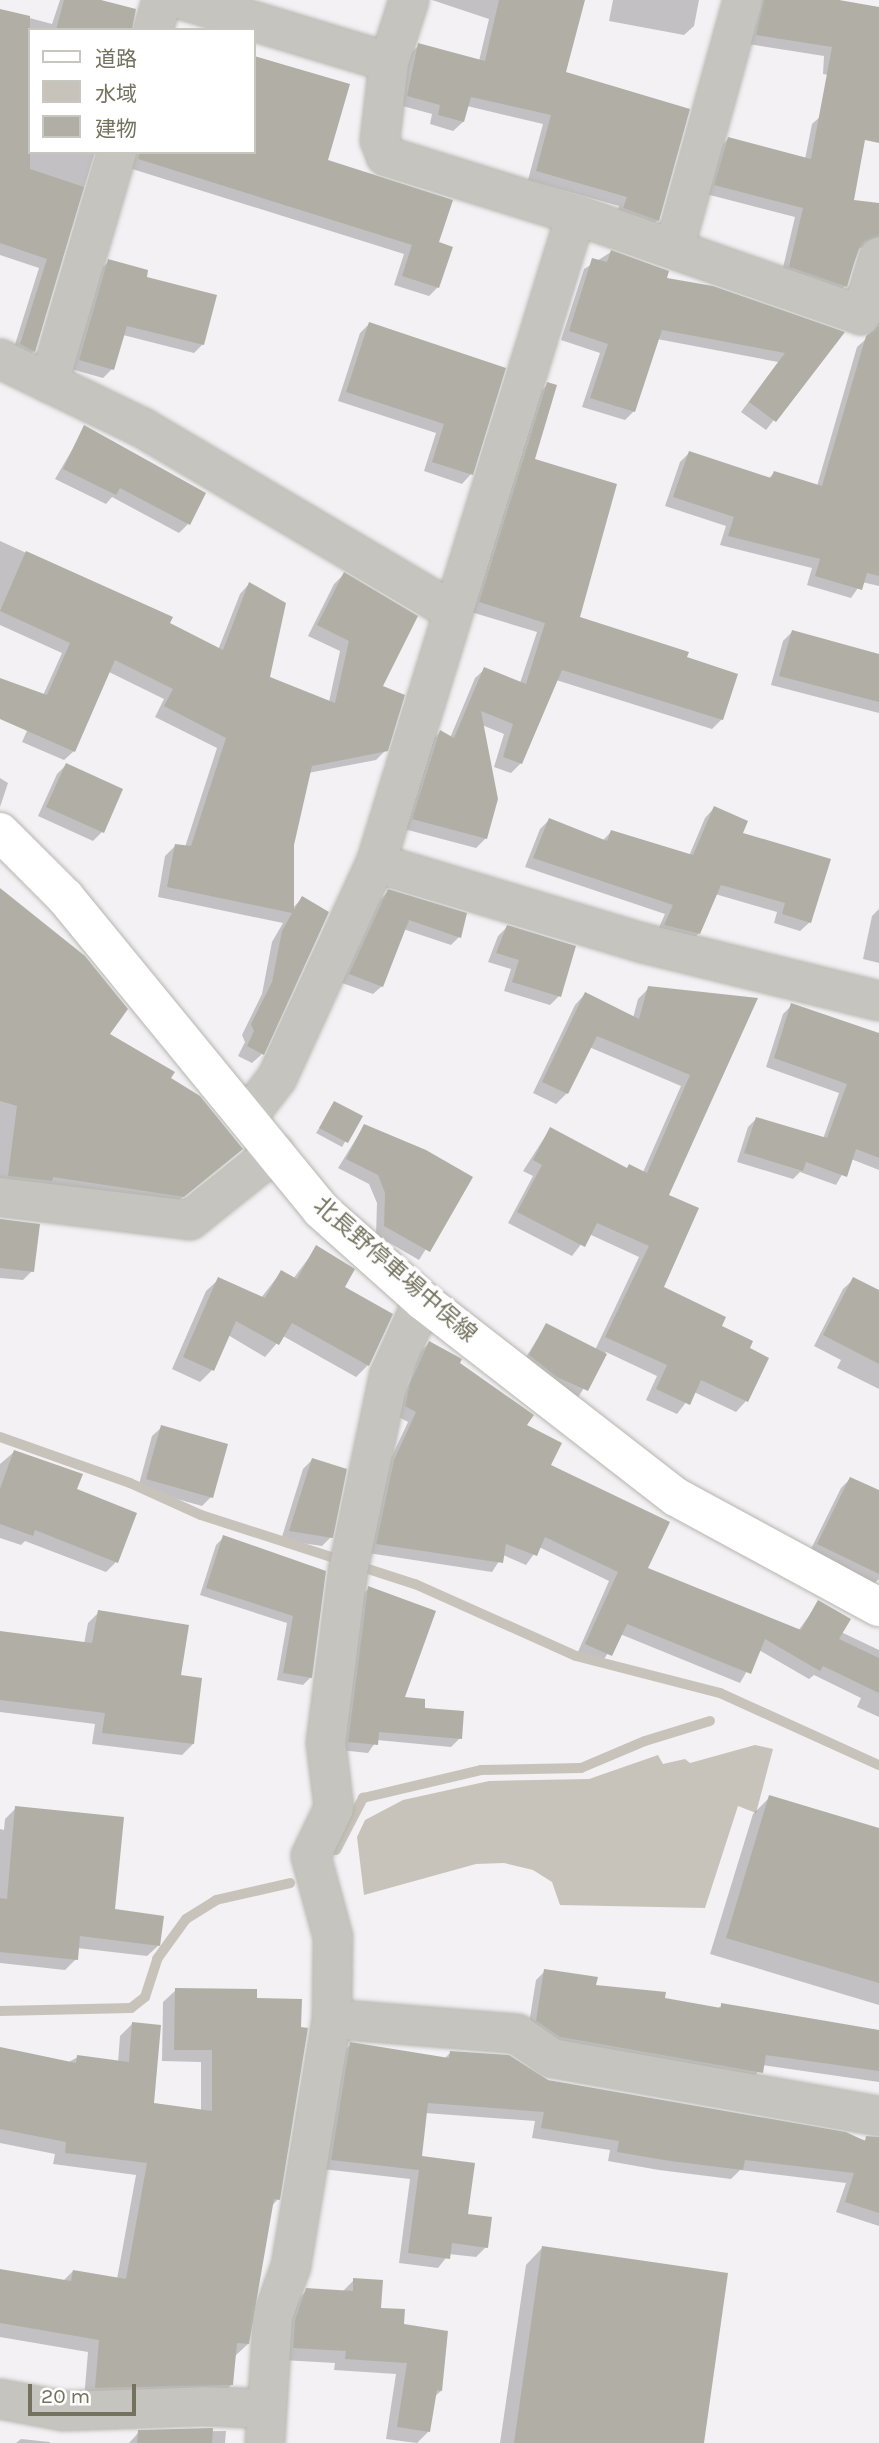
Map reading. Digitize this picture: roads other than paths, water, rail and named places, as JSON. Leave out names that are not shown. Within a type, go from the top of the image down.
[{"type":"main road","name":"北長野停車場中俣線","points":[[0,832],[65,897],[321,1210],[424,1301],[676,1497],[879,1607]]},
{"type":"street","points":[[154,28],[162,0]]},
{"type":"street","points":[[183,0],[389,62]]},
{"type":"street","points":[[409,0],[389,62],[380,140],[386,156],[576,215],[861,315],[879,257]]},
{"type":"street","points":[[674,248],[743,0]]},
{"type":"street","points":[[50,383],[116,154]]},
{"type":"street","points":[[247,1117],[277,1078],[376,863],[576,215]]},
{"type":"street","points":[[0,359],[143,428],[452,610]]},
{"type":"street","points":[[376,863],[643,943],[879,1001]]},
{"type":"street","points":[[0,1197],[190,1220],[275,1152]]},
{"type":"street","points":[[0,2399],[64,2411],[204,2406],[266,2426],[273,2316],[291,2266],[332,2019],[333,1937],[312,1856],[334,1808],[326,1743],[350,1560],[389,1376],[424,1301]]},
{"type":"street","points":[[332,2019],[517,2034],[552,2058],[879,2116]]},
{"type":"water","points":[[755,1745],[773,1749],[756,1813],[738,1806],[705,1908],[560,1905],[552,1882],[533,1870],[504,1863],[476,1864],[364,1895],[357,1837],[365,1820],[403,1800],[489,1781],[589,1779],[658,1755],[663,1764],[685,1759],[690,1763]]},
{"type":"waterway","points":[[0,1437],[130,1483],[201,1515],[415,1584],[576,1656],[720,1693],[879,1765]]},
{"type":"waterway","points":[[336,1850],[363,1798],[481,1770],[581,1768],[645,1741],[710,1721]]},
{"type":"waterway","points":[[0,2011],[131,2008],[145,1997],[157,1959],[186,1919],[216,1900],[290,1883]]}]
